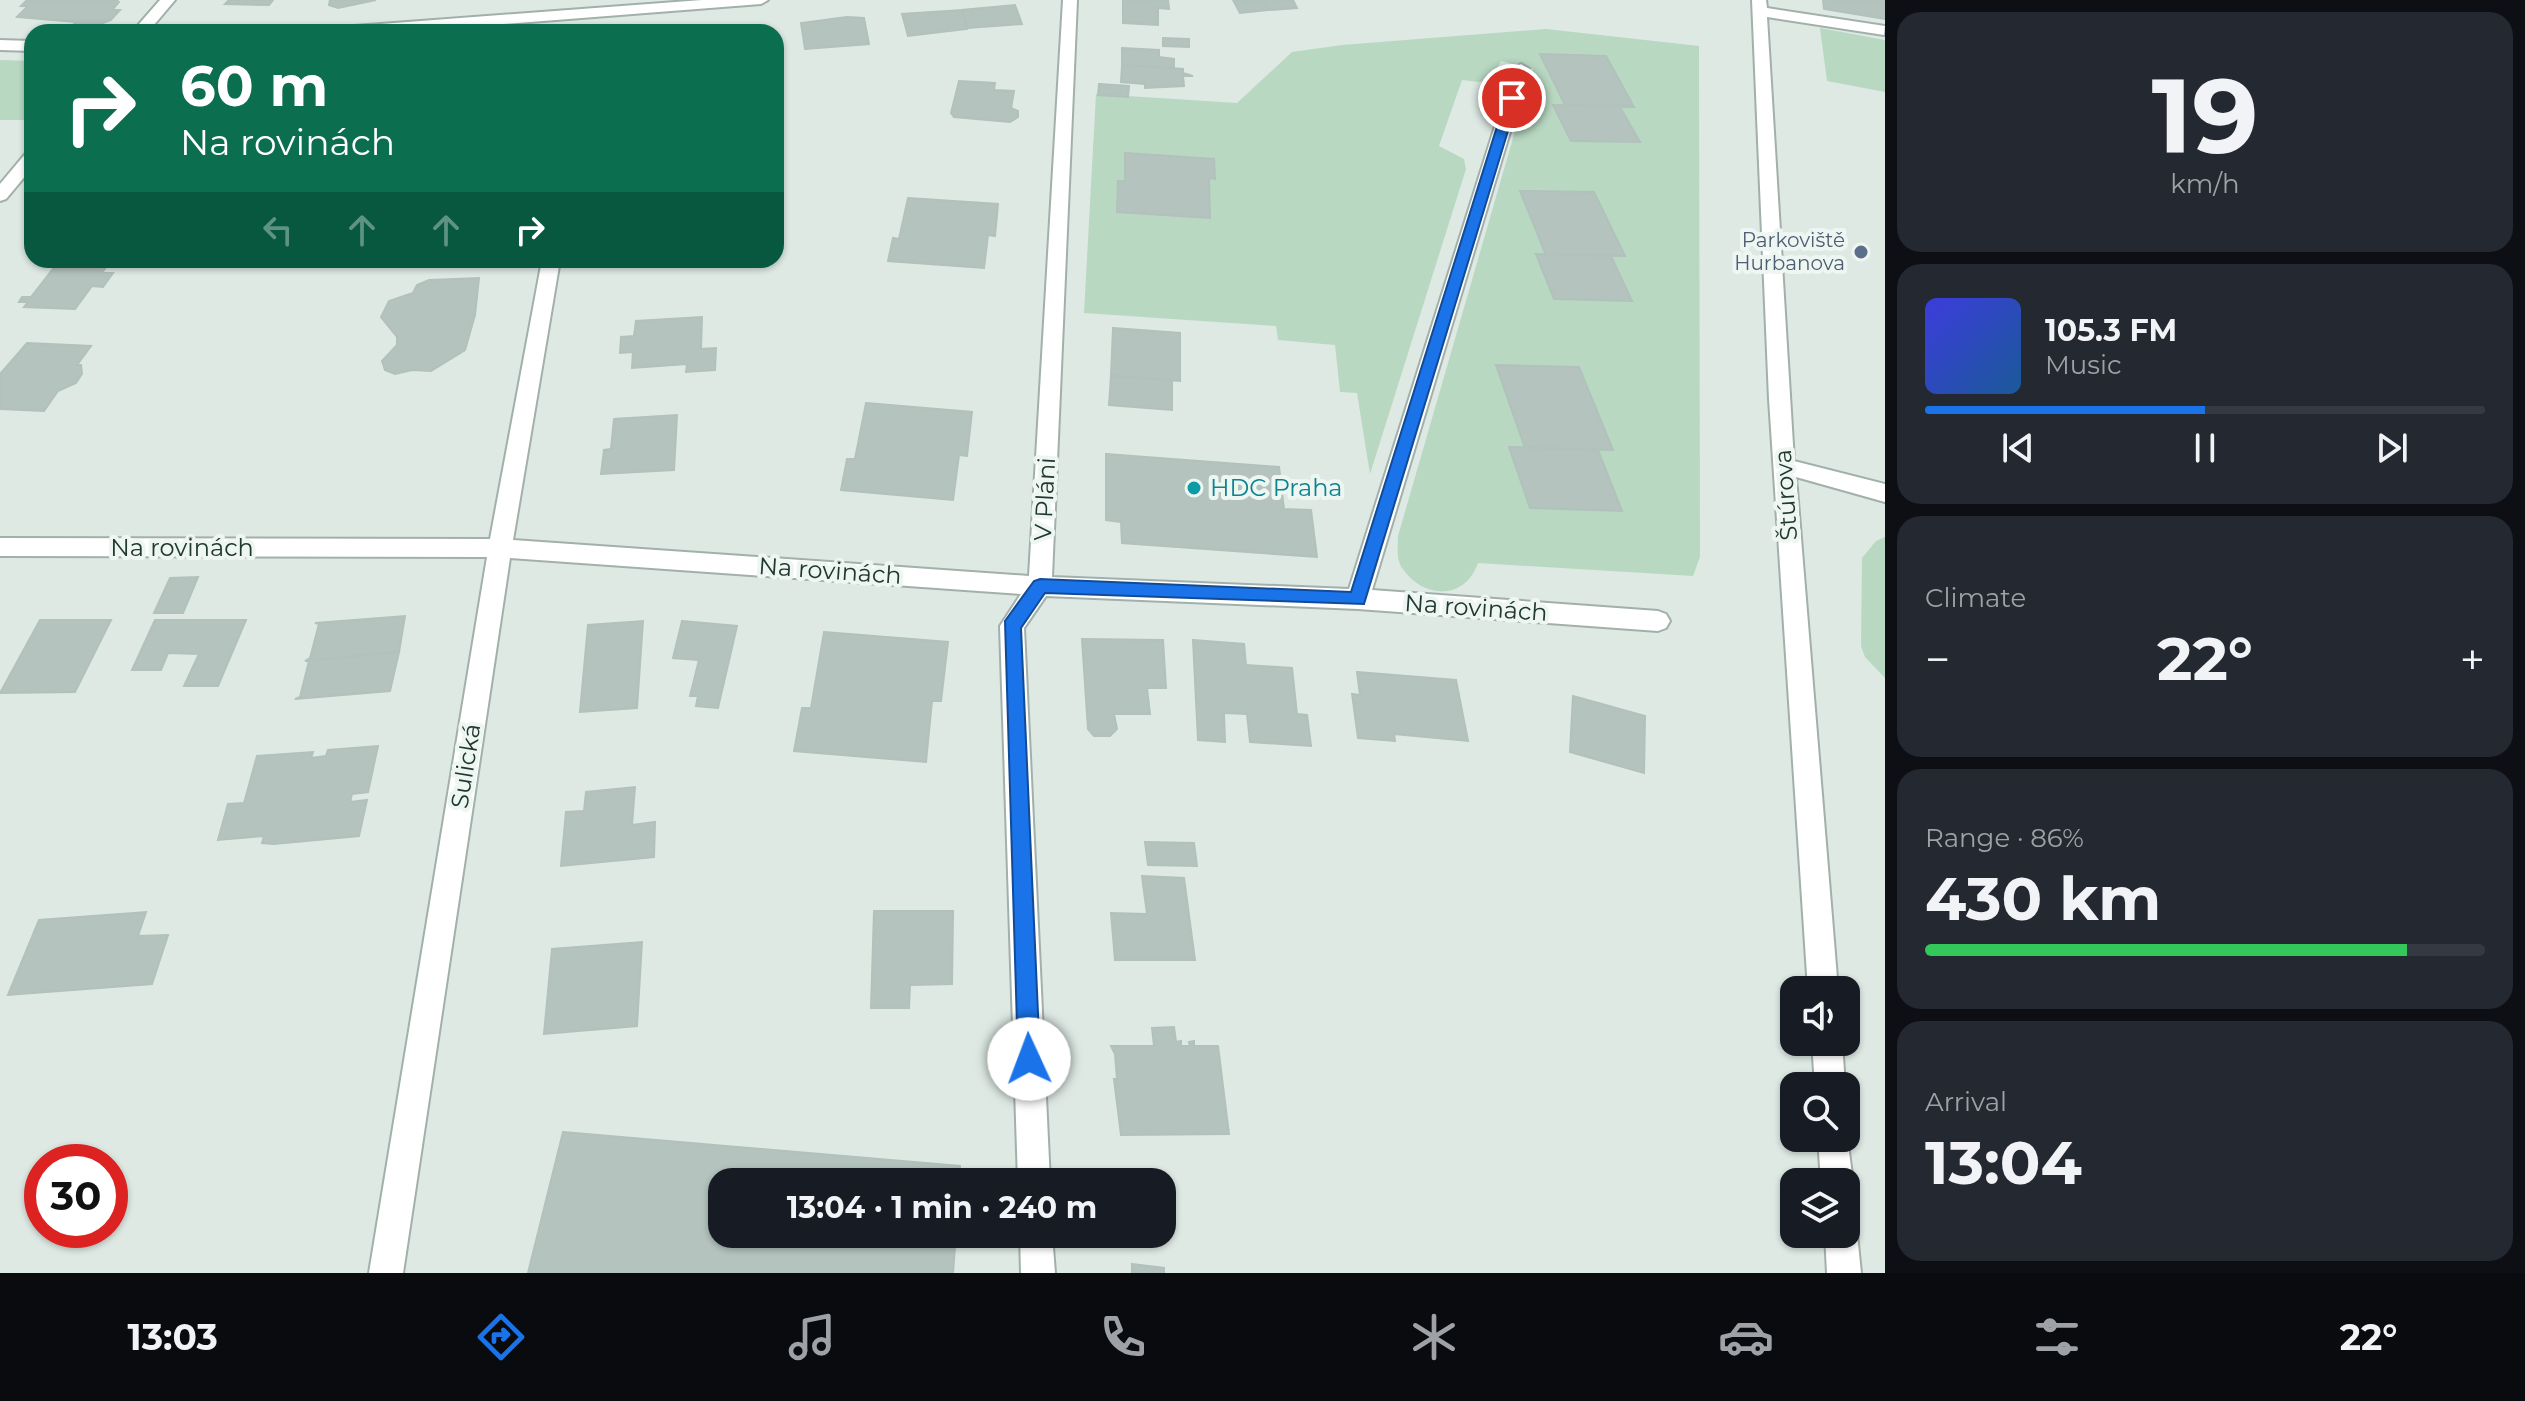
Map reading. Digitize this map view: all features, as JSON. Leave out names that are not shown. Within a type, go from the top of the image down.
[{"type":"street","points":[[147,24],[168,0]]},
{"type":"street","points":[[422,24],[595,7],[761,0]]},
{"type":"street","name":"V Pláni","points":[[1040,586],[1070,0]]},
{"type":"street","points":[[1759,6],[1884,30]]},
{"type":"street","name":"Štúrova","points":[[1759,6],[1784,466],[1822,976]]},
{"type":"street","points":[[0,45],[24,46]]},
{"type":"street","points":[[1358,599],[1521,69]]},
{"type":"street","points":[[0,195],[24,166]]},
{"type":"street","name":"Sulická","points":[[386,1273],[500,548],[550,268]]},
{"type":"street","points":[[1784,466],[1885,493]]},
{"type":"street","name":"Na rovinách","points":[[0,547],[500,548],[1040,586],[1358,599],[1658,621]]},
{"type":"street","points":[[1033,1168],[1012,626],[1040,586]]},
{"type":"street","points":[[1037,1248],[1038,1273]]},
{"type":"street","points":[[1842,1248],[1844,1273]]},
{"type":"green space","points":[[1820,28],[1885,40],[1885,92],[1827,81]]},
{"type":"green space","points":[[1546,29],[1699,46],[1700,557],[1693,576],[1478,563],[1464,584],[1443,591],[1421,586],[1399,561],[1398,536],[1533,69],[1501,61],[1492,79],[1479,82],[1462,80],[1439,146],[1464,159],[1466,169],[1370,474],[1357,393],[1340,392],[1335,345],[1278,340],[1276,326],[1084,313],[1096,94],[1237,103],[1292,52],[1342,45]],"holes":[[[1540,55],[1606,56],[1634,106],[1620,107],[1640,142],[1571,141],[1553,105],[1565,105]],[[1125,154],[1214,179],[1209,178],[1210,218],[1118,212],[1125,181]],[[1520,191],[1594,193],[1624,255],[1611,256],[1632,301],[1554,299],[1536,255],[1546,255]],[[1509,448],[1613,450],[1598,450],[1622,510],[1531,508]]]},
{"type":"green space","points":[[0,60],[24,61],[24,120],[0,120]]},
{"type":"green space","points":[[1885,537],[1885,678],[1865,657],[1861,646],[1862,558],[1876,541]]},
{"type":"building","points":[[27,0],[116,0],[119,2],[112,10],[120,10],[111,20],[100,24],[74,24],[76,22],[17,17],[28,6],[21,6]]},
{"type":"building","points":[[229,0],[273,0],[269,5],[225,4]]},
{"type":"building","points":[[330,0],[376,0],[338,8],[329,5]]},
{"type":"building","points":[[1123,0],[1168,0],[1169,9],[1158,8],[1158,25],[1123,23]]},
{"type":"building","points":[[1233,0],[1263,0],[1269,10],[1240,13]]},
{"type":"building","points":[[1263,0],[1293,0],[1297,8],[1269,10]]},
{"type":"building","points":[[1823,0],[1885,0],[1885,19],[1824,9]]},
{"type":"building","points":[[1015,5],[1022,24],[968,28],[962,10]]},
{"type":"building","points":[[962,10],[967,29],[908,36],[902,14]]},
{"type":"building","points":[[864,18],[869,44],[805,49],[801,23]]},
{"type":"building","points":[[1163,38],[1189,39],[1189,47],[1163,46]]},
{"type":"building","points":[[1122,48],[1159,50],[1159,57],[1174,59],[1174,68],[1122,65]]},
{"type":"building","points":[[1540,54],[1606,56],[1634,107],[1565,105]]},
{"type":"building","points":[[1122,65],[1183,69],[1183,73],[1193,76],[1183,76],[1184,86],[1145,88],[1145,84],[1121,82]]},
{"type":"building","points":[[959,81],[995,83],[994,90],[1014,91],[1011,108],[1018,111],[1018,117],[1010,122],[954,117],[951,113]]},
{"type":"building","points":[[1099,84],[1129,86],[1128,97],[1098,95]]},
{"type":"building","points":[[1553,105],[1628,106],[1620,107],[1640,142],[1571,141]]},
{"type":"building","points":[[1125,153],[1214,159],[1215,179],[1209,178],[1210,218],[1117,212],[1118,181],[1125,181]]},
{"type":"building","points":[[1520,191],[1594,192],[1625,256],[1546,255]]},
{"type":"building","points":[[908,198],[998,204],[995,236],[988,235],[984,268],[888,261],[893,238],[899,239]]},
{"type":"building","points":[[1536,254],[1611,256],[1632,301],[1554,299]]},
{"type":"building","points":[[54,268],[105,268],[102,273],[113,273],[103,287],[92,286],[75,309],[24,307],[28,302],[19,302],[22,297],[31,297]]},
{"type":"building","points":[[479,278],[475,315],[465,350],[431,371],[412,370],[395,374],[385,370],[382,361],[397,345],[397,337],[381,317],[389,301],[413,293],[417,285],[429,280]]},
{"type":"building","points":[[702,317],[701,349],[716,348],[715,370],[686,372],[687,364],[632,368],[633,352],[620,353],[621,337],[634,336],[636,321]]},
{"type":"building","points":[[1113,328],[1180,333],[1180,381],[1111,376]]},
{"type":"building","points":[[27,343],[91,346],[77,365],[81,365],[82,374],[76,383],[58,391],[44,411],[0,409],[0,374]]},
{"type":"building","points":[[1496,365],[1579,367],[1613,450],[1525,448]]},
{"type":"building","points":[[1111,376],[1172,380],[1172,410],[1109,405]]},
{"type":"building","points":[[866,403],[972,412],[967,456],[959,455],[953,500],[841,490],[847,459],[855,459]]},
{"type":"building","points":[[677,415],[674,470],[601,474],[604,450],[611,449],[614,419]]},
{"type":"building","points":[[1509,447],[1598,450],[1622,511],[1530,508]]},
{"type":"building","name":"HDC Praha","points":[[1106,454],[1279,467],[1284,509],[1311,510],[1317,557],[1122,543],[1121,522],[1106,520]]},
{"type":"building","points":[[198,577],[183,613],[154,613],[170,578]]},
{"type":"building","points":[[405,616],[399,652],[305,661],[310,658],[319,624],[315,623]]},
{"type":"building","points":[[40,620],[111,620],[75,692],[0,693]]},
{"type":"building","points":[[155,620],[246,620],[218,686],[184,686],[199,654],[168,653],[161,670],[132,670]]},
{"type":"building","points":[[643,621],[637,708],[580,712],[588,625]]},
{"type":"building","points":[[682,621],[737,626],[718,708],[696,706],[698,696],[690,696],[699,660],[673,658]]},
{"type":"building","points":[[824,632],[948,642],[941,701],[932,701],[926,762],[794,751],[802,708],[811,708]]},
{"type":"building","points":[[1082,639],[1163,640],[1166,688],[1147,688],[1150,714],[1114,714],[1117,729],[1110,736],[1094,736],[1088,729]]},
{"type":"building","points":[[1193,640],[1244,644],[1246,665],[1292,668],[1297,714],[1307,715],[1311,746],[1250,742],[1247,714],[1224,713],[1225,742],[1198,740]]},
{"type":"building","points":[[399,652],[390,691],[295,699],[300,697],[309,661],[305,661]]},
{"type":"building","points":[[1357,672],[1456,680],[1468,741],[1394,734],[1395,741],[1358,738],[1352,694],[1360,695]]},
{"type":"building","points":[[1573,696],[1645,716],[1644,773],[1570,752]]},
{"type":"building","points":[[378,746],[368,792],[352,794],[350,802],[367,800],[359,836],[274,844],[262,843],[264,836],[218,840],[228,804],[244,803],[257,756],[313,752],[311,758],[326,756],[328,750]]},
{"type":"building","points":[[635,787],[632,825],[655,822],[654,857],[561,866],[566,812],[584,811],[586,792]]},
{"type":"building","points":[[1145,842],[1194,843],[1197,866],[1148,865]]},
{"type":"building","points":[[1142,876],[1184,878],[1195,960],[1115,960],[1111,913],[1147,914]]},
{"type":"building","points":[[874,911],[953,911],[952,984],[910,985],[909,1008],[871,1008]]},
{"type":"building","points":[[146,912],[138,936],[168,935],[152,984],[8,995],[39,920]]},
{"type":"building","points":[[642,942],[637,1026],[544,1034],[552,949]]},
{"type":"building","points":[[1174,1027],[1176,1042],[1181,1041],[1181,1046],[1190,1046],[1189,1042],[1194,1041],[1194,1046],[1218,1046],[1229,1134],[1121,1135],[1114,1079],[1117,1079],[1115,1054],[1111,1046],[1154,1046],[1152,1028]]},
{"type":"building","points":[[563,1132],[960,1166],[708,1168],[708,1248],[955,1248],[953,1273],[528,1273]]},
{"type":"building","points":[[1132,1264],[1164,1268],[1164,1273],[1132,1273]]},
{"type":"place","name":"Parkoviště Hurbanova","points":[[1861,252]]},
{"type":"place","name":"HDC Praha","points":[[1194,488]]},
{"type":"route","points":[[1029,1059],[1012,626],[1040,586],[1358,599],[1512,98]]}]
